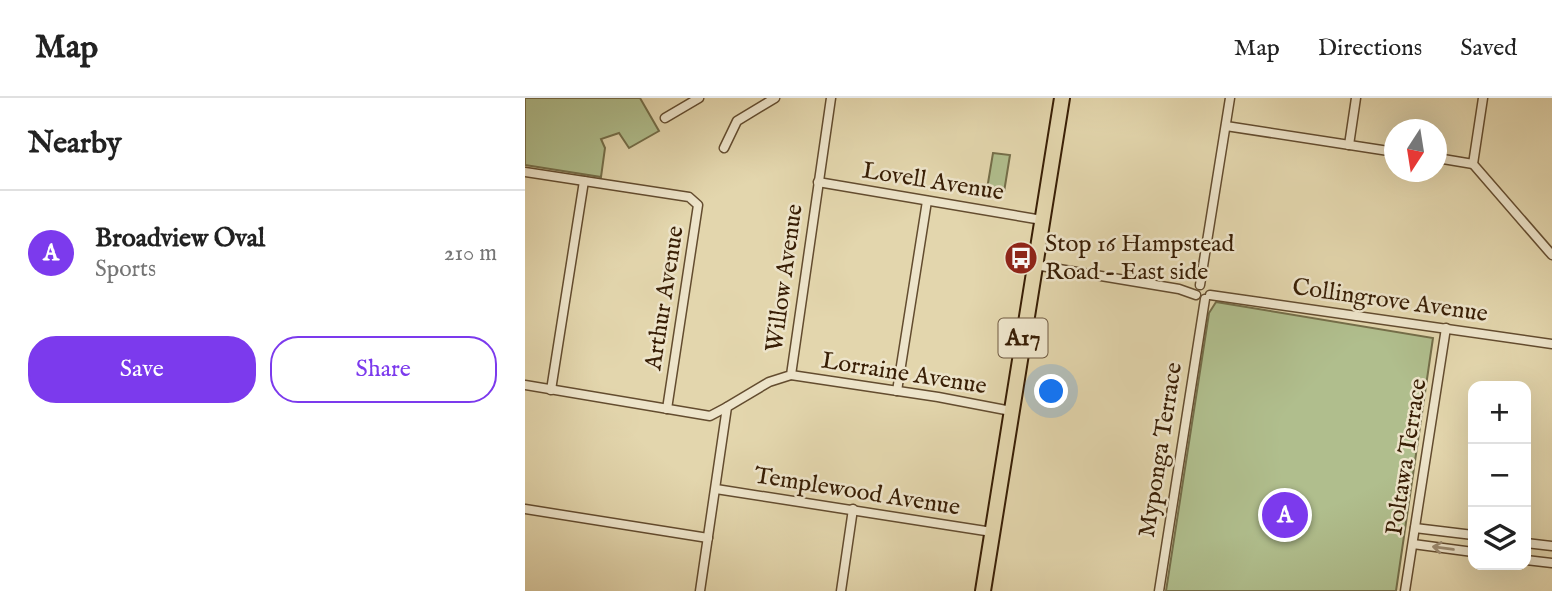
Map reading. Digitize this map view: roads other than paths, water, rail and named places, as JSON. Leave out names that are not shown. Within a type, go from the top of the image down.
[{"type":"highway","name":"A17","points":[[985,586],[1062,98]]},
{"type":"street","points":[[665,118],[684,102],[699,98]]},
{"type":"street","points":[[724,148],[737,121],[775,98]]},
{"type":"street","name":"Willow Avenue","points":[[525,386],[711,416],[769,382],[791,375],[831,98]]},
{"type":"street","name":"Myponga Terrace","points":[[1159,591],[1230,98]]},
{"type":"street","points":[[1349,145],[1356,98]]},
{"type":"street","points":[[1473,164],[1483,98]]},
{"type":"street","points":[[1226,126],[1384,150]]},
{"type":"street","points":[[1447,160],[1473,164],[1552,255]]},
{"type":"street","points":[[525,172],[584,181],[551,390]]},
{"type":"street","name":"Arthur Avenue","points":[[584,181],[689,197],[698,205],[667,409]]},
{"type":"street","name":"Lovell Avenue","points":[[818,182],[1042,220]]},
{"type":"street","points":[[897,391],[927,201]]},
{"type":"street","name":"Collingrove Avenue","points":[[1035,265],[1552,344]]},
{"type":"street","name":"Poltawa Terrace","points":[[1405,591],[1445,328]]},
{"type":"street","name":"Lorraine Avenue","points":[[791,375],[1011,411]]},
{"type":"street","points":[[701,591],[727,407]]},
{"type":"street","name":"Templewood Avenue","points":[[716,489],[992,532]]},
{"type":"street","points":[[525,509],[708,538]]},
{"type":"street","points":[[841,591],[853,509]]},
{"type":"street","points":[[1415,528],[1468,535]]},
{"type":"street","points":[[1413,544],[1468,551]]},
{"type":"street","points":[[1531,544],[1552,546]]},
{"type":"street","points":[[1531,561],[1552,563]]},
{"type":"place","name":"Stop 16 Hampstead Road - East side","points":[[1021,258]]},
{"type":"place","name":"Broadview Oval","points":[[1285,515]]}]
